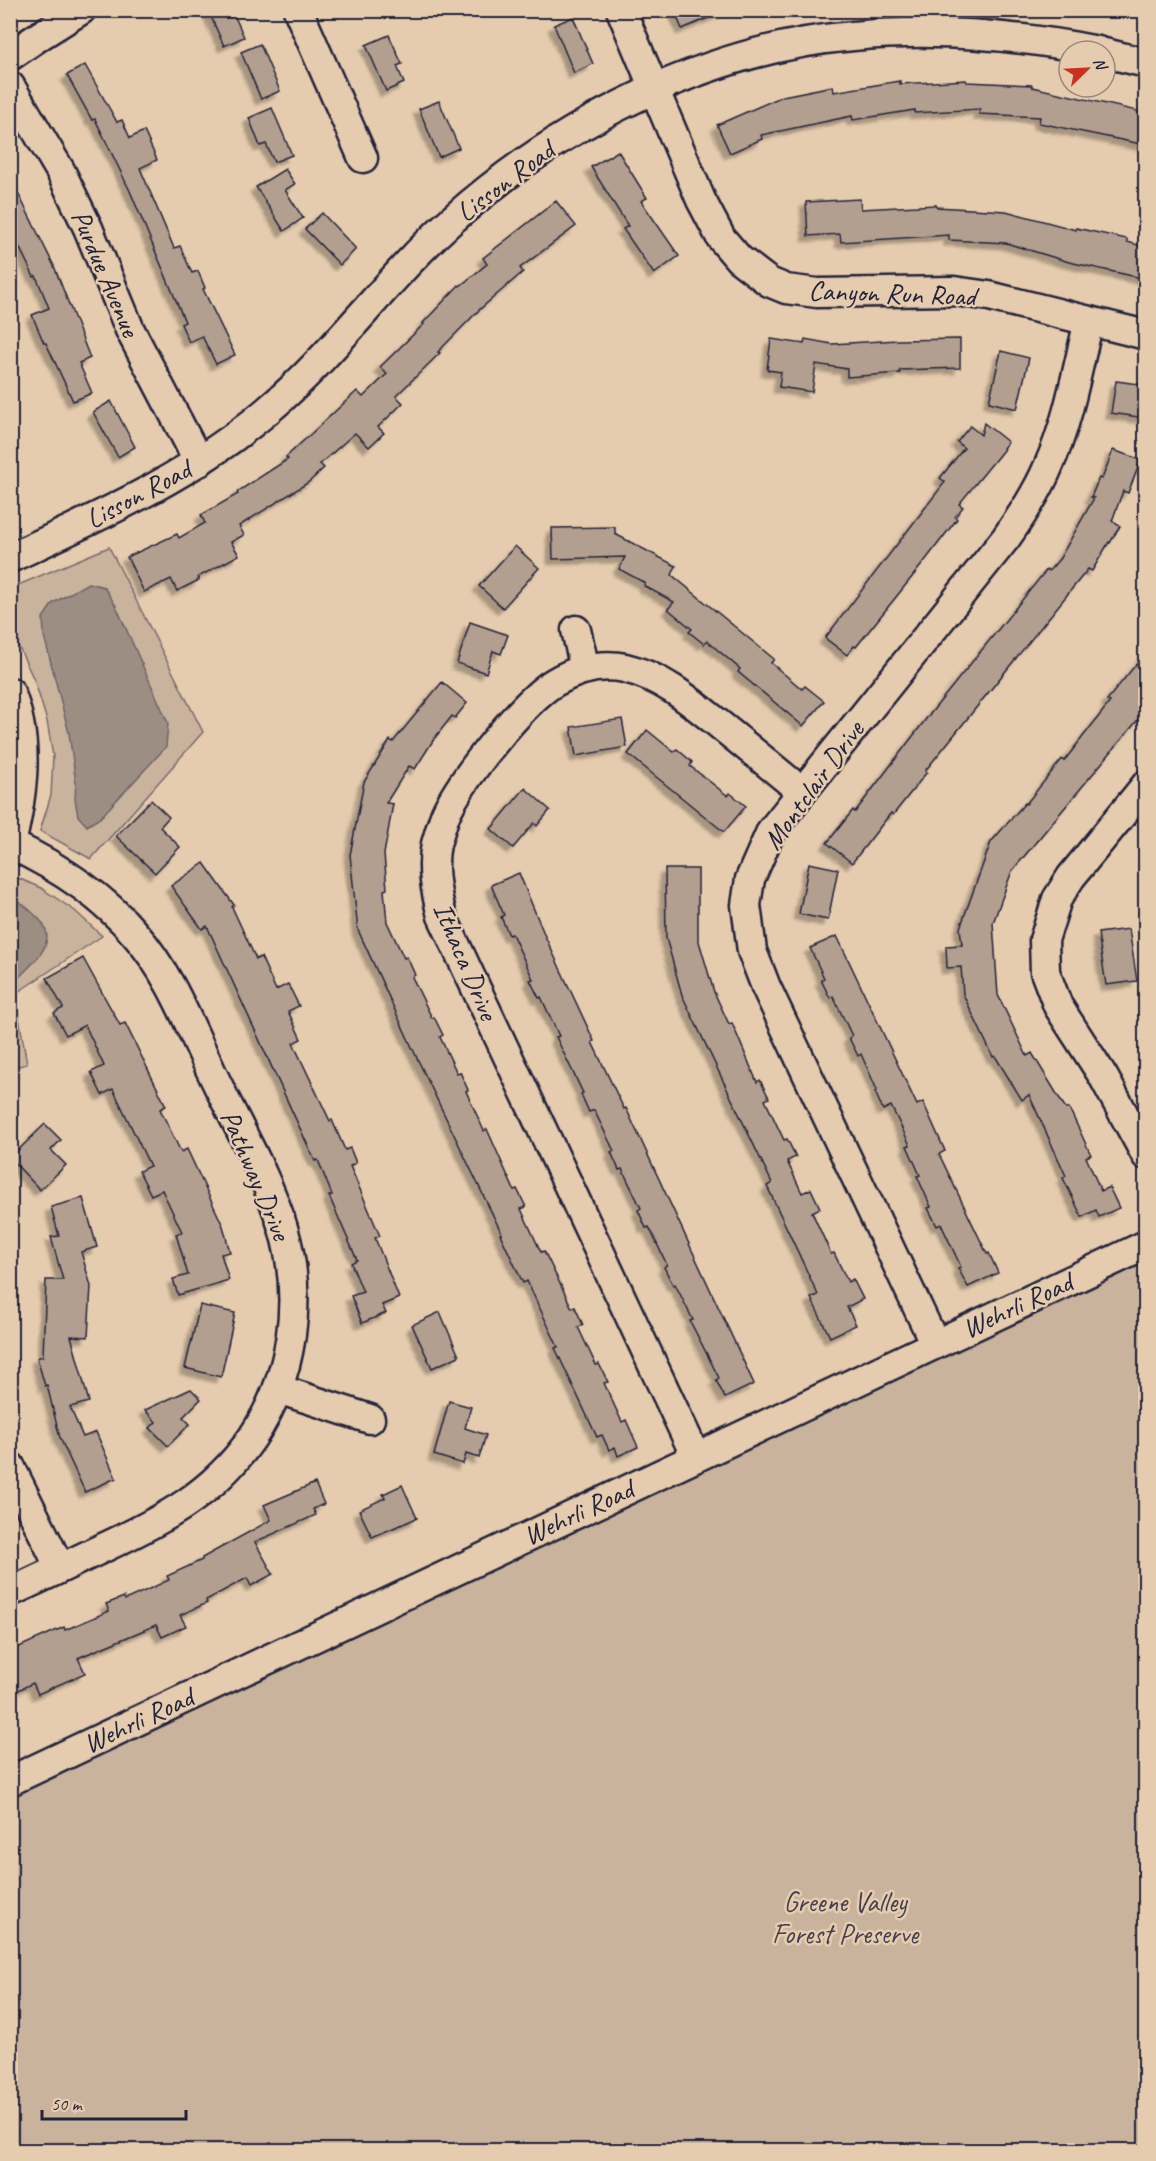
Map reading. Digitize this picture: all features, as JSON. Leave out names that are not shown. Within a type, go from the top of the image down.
[{"type":"street","points":[[10,56],[81,10]]},
{"type":"street","points":[[298,10],[363,158]]},
{"type":"street","name":"Canyon Run Road","points":[[621,10],[701,200],[721,238],[739,259],[769,282],[786,289],[817,293],[954,291],[989,296],[1146,335]]},
{"type":"street","name":"Lisson Road","points":[[10,558],[131,501],[199,462],[260,417],[303,378],[420,251],[496,182],[528,159],[585,125],[655,90],[743,57],[854,35],[962,33],[1057,43]]},
{"type":"street","points":[[1117,56],[1146,63]]},
{"type":"street","name":"Purdue Avenue","points":[[10,86],[61,172],[88,228],[130,330],[199,462]]},
{"type":"street","name":"Montclair Drive","points":[[935,1344],[752,951],[746,905],[750,879],[771,831],[1005,538],[1029,504],[1049,466],[1063,426],[1089,321]]},
{"type":"street","points":[[576,630],[585,669]]},
{"type":"street","name":"Ithaca Drive","points":[[696,1457],[442,916],[434,880],[436,844],[445,814],[462,784],[531,701],[554,682],[585,669],[623,668],[661,682],[688,700],[802,792]]},
{"type":"street","points":[[10,692],[17,714],[24,767],[22,791],[11,844]]},
{"type":"street","points":[[1146,785],[1071,877],[1057,899],[1044,940],[1045,972],[1058,1006],[1103,1076],[1146,1155]]},
{"type":"street","name":"Pathway Drive","points":[[10,1592],[157,1523],[200,1494],[221,1476],[252,1438],[278,1389],[291,1340],[293,1312],[293,1279],[288,1244],[268,1190],[171,988],[151,954],[135,933],[88,888],[66,873],[11,844]]},
{"type":"street","name":"Wehrli Road","points":[[10,1781],[1146,1245]]},
{"type":"street","points":[[278,1389],[370,1419]]},
{"type":"street","points":[[10,1466],[60,1569]]},
{"type":"green space","points":[[109,547],[203,732],[91,859],[40,831],[51,795],[53,756],[47,721],[35,682],[11,630],[11,588]]},
{"type":"green space","points":[[11,875],[41,888],[75,911],[102,936],[15,994],[27,1064],[11,1068]]},
{"type":"green space","name":"Greene Valley Forest Preserve","points":[[1145,1245],[1145,2150],[11,2150],[10,1781]]},
{"type":"shaded area","points":[[88,583],[104,587],[116,606],[168,723],[166,747],[100,818],[87,826],[78,816],[69,733],[44,636],[43,618],[53,603]]},
{"type":"shaded area","points":[[11,899],[21,903],[34,914],[43,924],[47,934],[42,952],[11,985]]},
{"type":"building","points":[[208,10],[232,10],[244,37],[224,46]]},
{"type":"building","points":[[674,10],[725,10],[725,11],[682,29]]},
{"type":"building","points":[[573,17],[593,64],[574,73],[554,25]]},
{"type":"building","points":[[389,35],[402,64],[397,66],[404,83],[386,91],[366,45]]},
{"type":"building","points":[[260,44],[280,91],[261,99],[241,52]]},
{"type":"building","points":[[85,65],[117,122],[122,120],[130,138],[144,131],[157,160],[140,168],[174,248],[180,246],[192,273],[198,271],[205,288],[203,289],[235,355],[216,364],[202,336],[189,342],[181,324],[185,322],[130,191],[95,119],[92,120],[67,75]]},
{"type":"building","points":[[966,80],[967,82],[1032,85],[1032,87],[1057,93],[1057,99],[1085,99],[1146,113],[1146,145],[1039,123],[1040,117],[979,114],[980,109],[915,113],[915,110],[853,120],[852,116],[761,135],[762,139],[730,153],[717,125],[783,96],[833,86],[834,92],[900,81],[900,84]]},
{"type":"building","points":[[439,101],[459,148],[439,157],[419,109]]},
{"type":"building","points":[[272,108],[292,155],[274,162],[266,144],[260,146],[249,118]]},
{"type":"building","points":[[618,151],[647,198],[641,201],[679,256],[654,274],[623,229],[628,226],[591,167]]},
{"type":"building","points":[[285,169],[295,184],[285,190],[303,218],[284,231],[256,187]]},
{"type":"building","points":[[10,177],[54,266],[90,358],[79,363],[92,393],[73,401],[32,315],[49,308],[36,276],[34,277],[10,228]]},
{"type":"building","points":[[860,199],[861,209],[936,205],[936,207],[1006,211],[1076,230],[1076,228],[1127,239],[1127,242],[1146,247],[1146,279],[1069,262],[1006,243],[949,240],[949,235],[841,242],[840,234],[808,236],[806,202]]},
{"type":"building","points":[[556,201],[576,226],[520,268],[523,272],[479,310],[396,396],[403,403],[378,427],[384,433],[369,447],[355,433],[320,464],[324,468],[309,482],[239,526],[244,535],[231,542],[239,555],[177,591],[171,579],[144,592],[127,557],[177,534],[179,538],[205,523],[201,515],[238,494],[237,492],[288,459],[286,457],[357,391],[363,397],[387,374],[380,367],[424,324],[459,285],[487,264],[483,258]]},
{"type":"building","points":[[322,213],[356,249],[340,265],[305,229]]},
{"type":"building","points":[[771,339],[804,344],[805,339],[832,344],[960,339],[960,368],[900,370],[900,373],[847,377],[847,369],[816,364],[812,392],[779,387],[781,372],[767,370]]},
{"type":"building","points":[[1001,351],[1029,358],[1017,409],[989,402]]},
{"type":"building","points":[[1116,381],[1146,385],[1146,418],[1111,413]]},
{"type":"building","points":[[111,401],[135,447],[118,457],[93,412]]},
{"type":"building","points":[[984,423],[1008,442],[1004,449],[959,504],[963,507],[955,517],[957,519],[856,647],[854,646],[847,655],[825,638],[945,482],[940,478],[964,448],[957,442],[970,426],[981,435]]},
{"type":"building","points":[[1113,450],[1141,460],[1128,493],[1123,491],[1112,521],[1120,526],[1110,543],[1092,571],[1088,569],[925,771],[927,772],[893,815],[891,813],[852,863],[827,843],[853,810],[855,812],[926,719],[1047,569],[1049,571],[1060,558],[1094,498],[1091,497],[1099,478],[1102,479]]},
{"type":"building","points":[[615,527],[615,534],[676,566],[672,575],[774,659],[771,663],[802,689],[805,686],[824,701],[803,726],[738,672],[740,669],[707,641],[704,644],[689,632],[692,629],[668,609],[674,602],[619,569],[625,557],[553,559],[552,528]]},
{"type":"building","points":[[515,546],[539,568],[503,608],[479,586]]},
{"type":"building","points":[[470,622],[508,635],[501,654],[493,651],[486,673],[457,663]]},
{"type":"building","points":[[1146,652],[1146,710],[1012,871],[993,923],[998,995],[1027,1056],[1032,1053],[1066,1109],[1069,1108],[1091,1155],[1086,1157],[1101,1191],[1109,1187],[1119,1208],[1099,1217],[1096,1210],[1082,1217],[1063,1178],[1066,1176],[1029,1095],[1022,1100],[995,1056],[993,1057],[963,994],[961,967],[947,968],[946,946],[962,945],[960,928],[991,842],[1026,804],[1062,759],[1064,761],[1110,702],[1107,700]]},
{"type":"building","points":[[442,682],[467,703],[455,718],[452,716],[415,769],[409,766],[386,803],[393,804],[384,854],[387,922],[404,958],[407,957],[415,975],[412,977],[443,1035],[440,1037],[457,1073],[460,1072],[484,1131],[487,1129],[514,1190],[517,1189],[526,1207],[521,1209],[541,1252],[544,1251],[572,1308],[575,1307],[583,1325],[578,1327],[596,1365],[599,1364],[608,1382],[604,1383],[622,1422],[626,1420],[638,1447],[618,1456],[615,1447],[609,1450],[602,1435],[597,1437],[555,1348],[558,1347],[527,1281],[523,1283],[358,930],[350,855],[364,782],[390,740],[393,742]]},
{"type":"building","points":[[622,719],[627,747],[576,756],[571,727]]},
{"type":"building","points":[[647,730],[674,752],[677,749],[692,762],[690,766],[728,796],[730,793],[746,806],[724,832],[628,754]]},
{"type":"building","points":[[525,788],[550,810],[537,826],[534,823],[513,848],[491,829]]},
{"type":"building","points":[[151,800],[169,817],[160,827],[180,847],[155,873],[116,836]]},
{"type":"building","points":[[204,863],[234,905],[232,907],[256,959],[261,957],[276,990],[288,984],[299,1006],[288,1011],[301,1039],[293,1043],[345,1150],[350,1148],[356,1163],[350,1166],[380,1236],[375,1238],[399,1298],[382,1305],[386,1313],[362,1323],[351,1296],[363,1292],[351,1263],[357,1260],[329,1196],[332,1195],[318,1160],[315,1161],[207,926],[202,929],[171,886]]},
{"type":"building","points":[[809,863],[838,869],[828,920],[799,914]]},
{"type":"building","points":[[665,869],[698,869],[698,938],[714,992],[729,1024],[732,1023],[757,1082],[760,1080],[769,1098],[765,1100],[784,1140],[787,1139],[796,1157],[787,1161],[802,1193],[811,1189],[820,1208],[812,1212],[831,1254],[834,1253],[848,1282],[853,1279],[863,1299],[847,1307],[856,1325],[830,1337],[811,1298],[818,1295],[767,1186],[772,1183],[682,995],[666,938]]},
{"type":"building","points":[[519,873],[545,936],[594,1041],[592,1042],[624,1109],[626,1108],[754,1384],[725,1398],[716,1380],[719,1378],[690,1321],[693,1320],[664,1267],[667,1265],[649,1227],[646,1228],[638,1210],[641,1208],[622,1169],[619,1170],[611,1152],[614,1151],[594,1110],[589,1112],[581,1094],[583,1093],[556,1037],[559,1036],[541,997],[539,998],[530,980],[533,979],[512,934],[509,935],[501,917],[504,915],[491,885]]},
{"type":"building","points":[[1129,929],[1137,981],[1106,985],[1098,933]]},
{"type":"building","points":[[837,936],[917,1105],[923,1102],[945,1151],[939,1154],[998,1273],[968,1287],[941,1224],[937,1226],[928,1208],[931,1207],[907,1146],[910,1145],[891,1106],[883,1110],[861,1054],[858,1056],[849,1038],[852,1036],[833,996],[830,998],[821,980],[824,978],[810,948]]},
{"type":"building","points":[[83,958],[120,1025],[125,1023],[166,1106],[160,1109],[181,1152],[187,1149],[223,1226],[230,1252],[221,1254],[229,1280],[178,1295],[173,1279],[188,1275],[176,1234],[182,1232],[162,1190],[151,1195],[139,1171],[150,1166],[113,1089],[102,1095],[91,1072],[104,1066],[85,1025],[66,1035],[54,1013],[63,1008],[47,978]]},
{"type":"building","points":[[45,1124],[61,1140],[51,1150],[66,1165],[40,1190],[10,1158]]},
{"type":"building","points":[[83,1198],[97,1247],[81,1252],[91,1286],[88,1337],[71,1336],[89,1402],[70,1407],[83,1437],[96,1432],[116,1478],[85,1492],[60,1438],[47,1385],[45,1386],[37,1358],[43,1356],[46,1280],[63,1280],[51,1237],[59,1236],[51,1207]]},
{"type":"building","points":[[200,1305],[235,1313],[221,1377],[185,1368]]},
{"type":"building","points":[[440,1312],[459,1356],[432,1368],[412,1325]]},
{"type":"building","points":[[191,1389],[201,1399],[183,1417],[190,1424],[168,1446],[150,1428],[156,1422],[145,1410]]},
{"type":"building","points":[[449,1401],[471,1407],[465,1428],[486,1435],[479,1458],[466,1454],[463,1464],[434,1455]]},
{"type":"building","points":[[315,1483],[324,1504],[313,1509],[316,1515],[255,1542],[273,1574],[251,1586],[247,1578],[206,1600],[207,1603],[180,1615],[186,1626],[162,1637],[156,1625],[78,1658],[85,1673],[38,1694],[33,1683],[10,1694],[10,1651],[64,1627],[65,1630],[109,1611],[106,1604],[124,1597],[125,1600],[169,1580],[167,1576],[202,1560],[271,1520],[264,1505]]},
{"type":"building","points":[[402,1485],[417,1518],[372,1537],[359,1510],[385,1498],[383,1494]]}]
